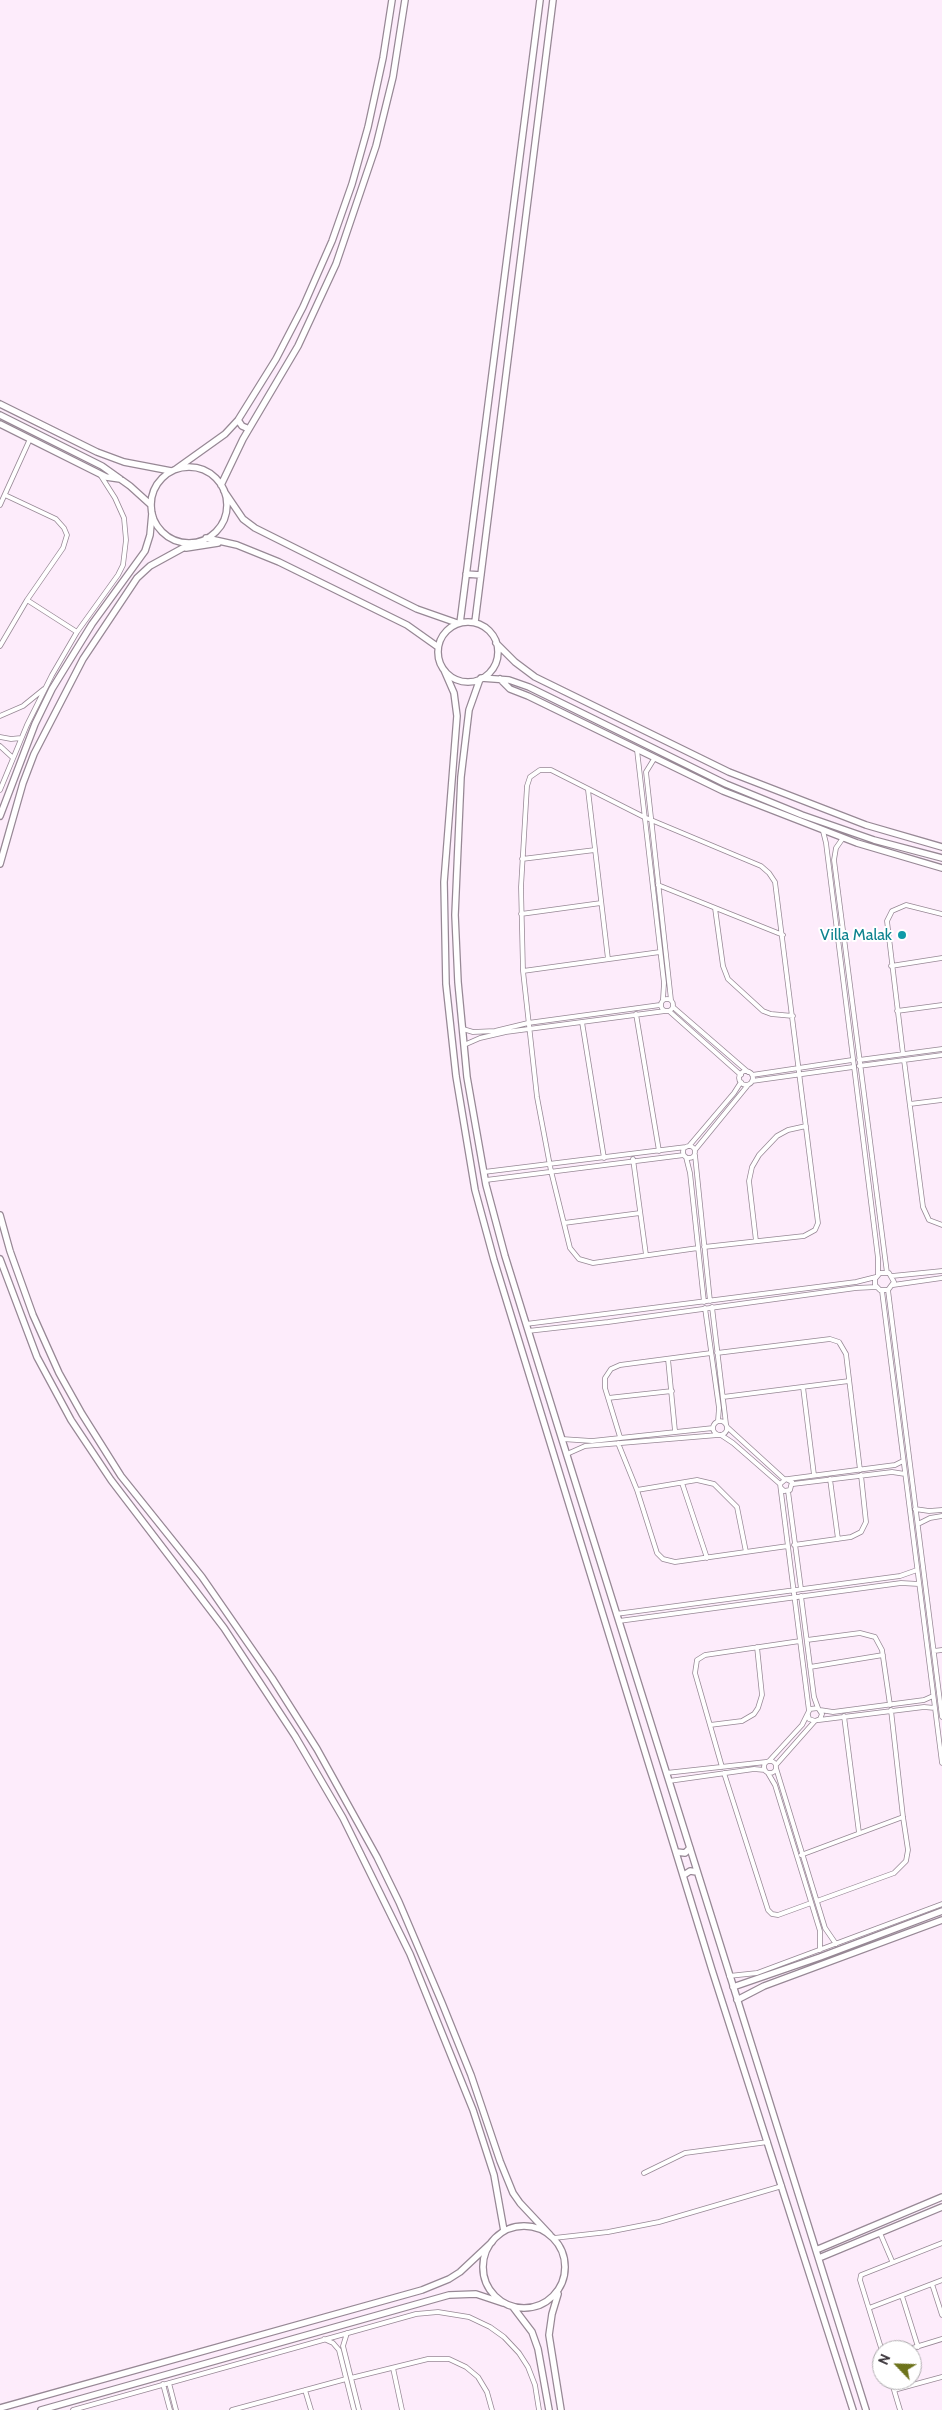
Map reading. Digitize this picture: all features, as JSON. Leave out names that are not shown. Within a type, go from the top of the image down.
[{"type":"street","points":[[0,816],[35,724],[52,689],[71,656],[147,545],[151,529],[151,505],[156,486],[173,470],[225,434],[238,420],[290,335],[332,241],[352,184],[368,127],[383,58],[392,0]]},
{"type":"street","points":[[221,485],[234,454],[276,385],[314,314],[352,222],[385,111],[405,0]]},
{"type":"street","points":[[540,0],[459,623],[445,632],[438,647],[439,659],[454,693],[456,716],[443,913],[446,984],[456,1076],[475,1190],[494,1260],[678,1852],[712,1970],[852,2410]]},
{"type":"street","points":[[475,622],[553,0]]},
{"type":"street","points":[[521,146],[528,149],[535,148]]},
{"type":"street","points":[[519,164],[527,161],[532,164]]},
{"type":"street","points":[[0,404],[97,452],[118,460],[173,470],[190,467],[204,470],[221,485],[243,519],[255,528],[417,609],[459,623],[475,622],[489,630],[496,643],[515,662],[536,677],[730,772],[866,825],[942,847]]},
{"type":"street","points":[[0,415],[112,472],[151,505]]},
{"type":"street","points":[[238,420],[242,426],[249,429]]},
{"type":"street","points":[[0,424],[100,474],[112,479],[121,479]]},
{"type":"street","points":[[0,505],[30,439]]},
{"type":"street","points":[[112,472],[118,460]]},
{"type":"street","points":[[0,790],[21,738],[45,688],[77,632],[118,575],[125,556],[124,518],[115,498],[100,474]]},
{"type":"street","points":[[0,864],[17,802],[34,754],[74,674],[136,578],[150,566],[192,543],[206,538],[217,530],[224,518],[227,504],[224,491]]},
{"type":"street","points":[[0,646],[27,600],[63,548],[67,535],[56,519],[5,494]]},
{"type":"street","points":[[152,513],[163,533],[176,541],[192,543]]},
{"type":"street","points":[[206,538],[228,542],[279,562],[393,618],[419,632],[438,647]]},
{"type":"street","points":[[179,550],[228,542]]},
{"type":"street","points":[[466,574],[481,575]]},
{"type":"street","points":[[118,575],[124,579]]},
{"type":"street","points":[[115,593],[122,599]]},
{"type":"street","points":[[27,600],[77,632]]},
{"type":"street","points":[[496,643],[496,661],[490,671],[480,679],[470,703],[462,764],[455,915],[458,982],[464,1046],[484,1172],[528,1331],[866,2410]]},
{"type":"street","points":[[444,670],[458,680],[469,682],[480,679],[500,679],[529,686],[726,784],[802,815],[874,840],[942,858]]},
{"type":"street","points":[[500,679],[510,689],[723,791],[822,831],[942,868]]},
{"type":"street","points":[[0,716],[23,706],[45,688]]},
{"type":"street","points":[[456,716],[468,717]]},
{"type":"street","points":[[13,758],[0,746],[5,744],[2,737],[21,738]]},
{"type":"street","points":[[652,748],[646,772],[673,1007],[750,1073],[752,1081]]},
{"type":"street","points":[[463,1029],[473,1032],[495,1031],[528,1023],[660,1005],[664,1000],[637,750]]},
{"type":"street","points":[[452,763],[462,764]]},
{"type":"street","points":[[540,770],[551,770],[588,790],[644,817],[765,869],[773,877],[778,889],[818,1219],[817,1227],[812,1233],[804,1236],[704,1245],[646,1256],[593,1263],[583,1262],[572,1252],[550,1165],[537,1097],[528,1029],[524,971],[522,860],[526,786],[533,774],[540,770]]},
{"type":"street","points":[[588,790],[608,959]]},
{"type":"street","points":[[822,831],[826,843],[878,1258],[876,1287]]},
{"type":"street","points":[[843,838],[836,848],[834,860],[867,1134],[887,1272],[892,1276],[942,1271]]},
{"type":"street","points":[[522,860],[595,850]]},
{"type":"street","points":[[658,886],[783,935]]},
{"type":"street","points":[[522,914],[601,902]]},
{"type":"street","points":[[903,1054],[886,926],[892,911],[906,905],[942,914]]},
{"type":"street","points":[[715,908],[723,966],[728,978],[764,1010],[771,1014],[793,1016]]},
{"type":"street","points":[[524,971],[660,952]]},
{"type":"street","points":[[891,966],[942,958]]},
{"type":"street","points":[[446,984],[453,987],[458,982]]},
{"type":"street","points":[[845,998],[851,998]]},
{"type":"street","points":[[664,1000],[671,1000]]},
{"type":"street","points":[[448,1008],[455,1005],[461,1007]]},
{"type":"street","points":[[660,1005],[741,1074],[852,1060]]},
{"type":"street","points":[[897,1011],[942,1005]]},
{"type":"street","points":[[464,1046],[480,1038],[528,1029],[667,1011],[673,1007]]},
{"type":"street","points":[[636,1014],[660,1151]]},
{"type":"street","points":[[582,1022],[604,1158]]},
{"type":"street","points":[[714,1050],[718,1045]]},
{"type":"street","points":[[486,1180],[633,1160],[684,1156],[691,1159],[752,1081],[853,1066],[859,1063],[903,1054],[942,1049]]},
{"type":"street","points":[[859,1063],[942,1055]]},
{"type":"street","points":[[904,1060],[924,1212],[933,1223],[942,1225]]},
{"type":"street","points":[[704,1302],[690,1173],[684,1156],[688,1147],[734,1093],[741,1082],[741,1074]]},
{"type":"street","points":[[741,1082],[748,1085]]},
{"type":"street","points":[[910,1104],[942,1100]]},
{"type":"street","points":[[756,1241],[749,1181],[752,1167],[759,1155],[778,1136],[788,1130],[806,1126]]},
{"type":"street","points":[[862,1135],[867,1134]]},
{"type":"street","points":[[484,1172],[688,1147],[695,1153],[710,1301]]},
{"type":"street","points":[[633,1160],[646,1256]]},
{"type":"street","points":[[564,1223],[640,1213]]},
{"type":"street","points":[[0,1214],[15,1267],[33,1315],[59,1373],[78,1408],[122,1476],[216,1597],[290,1704],[377,1857],[399,1902],[471,2074],[500,2161],[513,2193],[561,2247],[566,2262],[564,2279],[550,2325],[549,2346],[561,2410]]},
{"type":"street","points":[[0,1259],[37,1357],[71,1420],[111,1480],[224,1628],[295,1736],[344,1818],[410,1954],[473,2110],[494,2175],[504,2231]]},
{"type":"street","points":[[526,1324],[856,1282],[887,1272]]},
{"type":"street","points":[[892,1276],[893,1285]]},
{"type":"street","points":[[528,1331],[632,1319],[801,1295],[876,1287],[882,1291],[888,1290],[893,1285],[942,1278]]},
{"type":"street","points":[[800,1289],[801,1295]]},
{"type":"street","points":[[888,1290],[942,1717]]},
{"type":"street","points":[[882,1291],[942,1763]]},
{"type":"street","points":[[566,1454],[585,1446],[720,1435],[727,1432],[712,1307]]},
{"type":"street","points":[[705,1308],[716,1384],[718,1421],[713,1428]]},
{"type":"street","points":[[631,1312],[632,1319]]},
{"type":"street","points":[[717,1353],[835,1340],[845,1349],[860,1470]]},
{"type":"street","points":[[620,1437],[608,1398],[605,1378],[615,1366],[712,1353]]},
{"type":"street","points":[[668,1359],[676,1431]]},
{"type":"street","points":[[723,1397],[850,1380]]},
{"type":"street","points":[[716,1384],[721,1383]]},
{"type":"street","points":[[803,1386],[814,1475]]},
{"type":"street","points":[[608,1398],[672,1391]]},
{"type":"street","points":[[896,1400],[902,1400]]},
{"type":"street","points":[[541,1410],[547,1410],[552,1406]]},
{"type":"street","points":[[718,1421],[727,1426],[793,1484],[896,1471],[905,1474]]},
{"type":"street","points":[[562,1439],[586,1441],[713,1428],[788,1491]]},
{"type":"street","points":[[548,1434],[552,1429],[559,1430]]},
{"type":"street","points":[[655,1433],[656,1440]]},
{"type":"street","points":[[618,1443],[660,1556],[671,1562],[788,1546]]},
{"type":"street","points":[[904,1462],[895,1465],[786,1479],[781,1486],[808,1713],[809,1719],[817,1721],[924,1706],[935,1708]]},
{"type":"street","points":[[794,1545],[856,1536],[864,1528],[866,1517],[861,1476]]},
{"type":"street","points":[[830,1479],[838,1539]]},
{"type":"street","points":[[637,1490],[697,1480],[711,1483],[730,1498],[739,1512],[746,1552]]},
{"type":"street","points":[[682,1483],[706,1558]]},
{"type":"street","points":[[793,1484],[788,1491],[801,1590]]},
{"type":"street","points":[[915,1509],[942,1510]]},
{"type":"street","points":[[918,1524],[930,1518],[942,1516]]},
{"type":"street","points":[[616,1614],[900,1576],[923,1565]]},
{"type":"street","points":[[619,1621],[901,1583],[919,1584]]},
{"type":"street","points":[[846,1584],[847,1590]]},
{"type":"street","points":[[669,1780],[724,1773],[767,1771],[772,1773],[806,1728],[821,1717],[810,1666],[801,1596]]},
{"type":"street","points":[[724,1600],[726,1607]]},
{"type":"street","points":[[684,1605],[686,1612]]},
{"type":"street","points":[[807,1640],[866,1633],[878,1641],[883,1655],[890,1705]]},
{"type":"street","points":[[722,1767],[694,1668],[697,1660],[705,1655],[800,1641]]},
{"type":"street","points":[[710,1725],[749,1718],[758,1708],[762,1695],[757,1648]]},
{"type":"street","points":[[934,1651],[942,1650]]},
{"type":"street","points":[[810,1666],[883,1655]]},
{"type":"street","points":[[929,1659],[942,1657]]},
{"type":"street","points":[[820,1950],[820,1931],[775,1785],[767,1771],[768,1761],[802,1725],[812,1708],[833,1712],[924,1700],[933,1696]]},
{"type":"street","points":[[817,1901],[894,1873],[903,1866],[908,1850],[902,1817],[891,1710]]},
{"type":"street","points":[[844,1716],[859,1833]]},
{"type":"street","points":[[666,1773],[768,1761],[776,1766],[801,1855],[827,1932],[836,1944]]},
{"type":"street","points":[[724,1773],[768,1910],[772,1914],[778,1915],[811,1903]]},
{"type":"street","points":[[801,1855],[902,1817]]},
{"type":"street","points":[[678,1852],[685,1853],[690,1848]]},
{"type":"street","points":[[684,1875],[690,1871],[697,1872]]},
{"type":"street","points":[[729,1976],[758,1973],[942,1904]]},
{"type":"street","points":[[733,1987],[942,1912]]},
{"type":"street","points":[[738,2000],[764,1986],[942,1920]]},
{"type":"street","points":[[760,2116],[768,2118],[773,2112]]},
{"type":"street","points":[[644,2173],[670,2158],[693,2151],[768,2142],[772,2136],[781,2138]]},
{"type":"street","points":[[0,2408],[437,2285],[460,2272],[504,2231],[525,2226],[541,2229],[552,2237],[608,2232],[659,2222],[782,2186]]},
{"type":"street","points":[[816,2250],[942,2198]]},
{"type":"street","points":[[819,2258],[942,2207]]},
{"type":"street","points":[[880,2233],[892,2261]]},
{"type":"street","points":[[492,2242],[485,2256],[483,2272],[488,2288],[503,2303]]},
{"type":"street","points":[[879,2340],[860,2276],[892,2261],[942,2243]]},
{"type":"street","points":[[811,2278],[824,2273]]},
{"type":"street","points":[[869,2308],[942,2280]]},
{"type":"street","points":[[932,2284],[942,2315]]},
{"type":"street","points":[[36,2398],[40,2410],[449,2295],[476,2294],[524,2309],[540,2306],[553,2297],[560,2289]]},
{"type":"street","points":[[902,2296],[916,2340]]},
{"type":"street","points":[[513,2307],[535,2340],[542,2366],[549,2410]]},
{"type":"street","points":[[73,2410],[324,2339],[423,2314],[438,2312],[470,2317],[490,2327],[504,2337],[519,2353],[535,2385],[539,2410]]},
{"type":"street","points":[[347,2333],[343,2346],[354,2410]]},
{"type":"street","points":[[324,2339],[337,2347],[359,2410]]},
{"type":"street","points":[[922,2346],[942,2340]]},
{"type":"street","points":[[232,2410],[436,2358],[449,2359],[459,2363],[480,2379],[487,2392],[492,2410]]},
{"type":"street","points":[[542,2366],[553,2365]]},
{"type":"street","points":[[393,2368],[402,2410]]},
{"type":"street","points":[[844,2382],[856,2377]]},
{"type":"street","points":[[922,2382],[942,2377]]},
{"type":"street","points":[[169,2382],[176,2410]]},
{"type":"street","points":[[163,2384],[170,2410]]},
{"type":"street","points":[[305,2390],[311,2410]]},
{"type":"street","points":[[894,2390],[900,2410]]},
{"type":"street","points":[[51,2394],[55,2406]]},
{"type":"place","name":"Villa Malak","points":[[902,935]]}]
